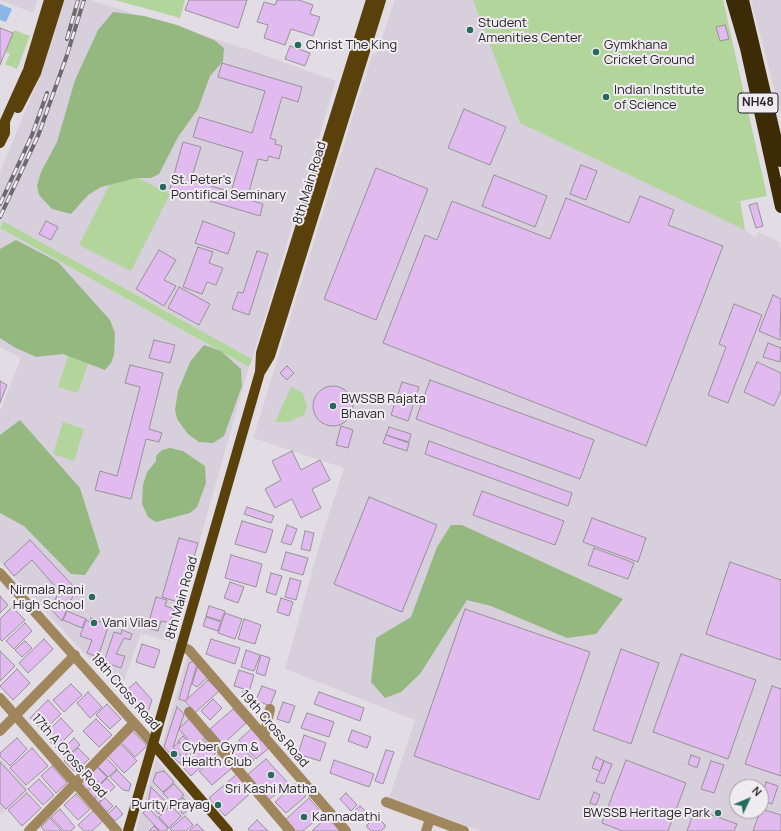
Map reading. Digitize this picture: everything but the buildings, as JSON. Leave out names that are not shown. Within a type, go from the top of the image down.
[{"type":"highway","name":"NH48","points":[[732,0],[746,48],[781,207]]},
{"type":"highway","name":"NH48","points":[[743,0],[781,161]]},
{"type":"main road","points":[[5,133],[5,121],[28,70],[49,0]]},
{"type":"main road","points":[[0,143],[36,73],[60,0]]},
{"type":"main road","name":"8th Main Road","points":[[128,831],[260,372],[261,353],[370,0]]},
{"type":"main road","name":"8th Main Road","points":[[260,372],[270,356],[380,0]]},
{"type":"main road","name":"18th Cross Road","points":[[153,744],[228,831]]},
{"type":"street","name":"18th Cross Road","points":[[1,575],[75,655],[153,744]]},
{"type":"street","name":"19th Cross Road","points":[[181,646],[188,650],[346,831]]},
{"type":"street","points":[[0,731],[75,655]]},
{"type":"street","name":"17th A Cross Road","points":[[0,698],[117,831]]},
{"type":"street","points":[[264,736],[270,709]]},
{"type":"street","points":[[188,712],[290,831]]},
{"type":"street","points":[[29,831],[134,723]]},
{"type":"street","points":[[386,802],[464,831]]},
{"type":"street","points":[[426,831],[430,819]]},
{"type":"shaded area","points":[[0,0],[37,0],[33,13]]},
{"type":"shaded area","name":"St. Peter's Pontifical Seminary","points":[[61,0],[90,0],[247,49],[336,81],[252,359],[3,221],[0,226],[0,172],[41,73]]},
{"type":"shaded area","points":[[395,0],[723,0],[767,196],[740,201],[745,230],[755,237],[759,232],[779,242],[781,250],[781,831],[481,831],[389,798],[415,720],[285,669],[324,529],[344,468],[253,438],[373,53],[376,54]]},
{"type":"shaded area","points":[[751,0],[781,0],[781,114],[768,65]]},
{"type":"shaded area","points":[[0,228],[249,367],[171,642],[141,633],[120,692],[0,562],[0,411],[21,358],[0,347]]},
{"type":"shaded area","points":[[188,653],[198,663],[188,699],[184,702],[212,734],[179,764],[162,745]]},
{"type":"shaded area","points":[[0,758],[29,790],[1,815],[0,813]]},
{"type":"shaded area","points":[[156,759],[196,805],[168,831],[136,831]]},
{"type":"green space","points":[[115,0],[185,0],[180,18]]},
{"type":"green space","name":"Indian Institute of Science","points":[[473,0],[723,0],[767,196],[740,201],[745,230],[520,123]]},
{"type":"green space","points":[[113,12],[144,16],[177,25],[214,40],[224,48],[223,61],[210,76],[198,109],[178,137],[159,174],[151,178],[136,178],[101,187],[88,195],[71,214],[52,209],[39,195],[37,186],[41,172],[57,142],[75,80],[98,30]]},
{"type":"green space","points":[[14,30],[30,36],[17,69],[5,64],[10,54],[5,52]]},
{"type":"green space","points":[[118,168],[170,194],[131,271],[79,245]]},
{"type":"green space","points":[[3,221],[252,359],[249,367],[0,228]]},
{"type":"green space","points":[[16,240],[58,262],[110,320],[115,333],[114,355],[111,363],[105,370],[63,354],[36,357],[14,347],[0,338],[0,249]]},
{"type":"green space","points":[[204,345],[221,351],[241,369],[242,386],[224,436],[213,443],[199,442],[188,434],[177,419],[175,410],[178,391],[190,362]]},
{"type":"green space","points":[[69,353],[89,360],[78,393],[58,387]]},
{"type":"green space","points":[[291,387],[303,393],[307,407],[304,415],[289,422],[275,422]]},
{"type":"green space","points":[[20,420],[80,488],[100,552],[85,575],[71,574],[24,526],[0,513],[0,435]]},
{"type":"green space","points":[[63,422],[84,429],[74,461],[53,454]]},
{"type":"green space","points":[[170,448],[183,451],[205,466],[206,483],[197,507],[190,513],[156,522],[148,517],[142,504],[143,485],[147,472],[156,461],[156,456],[162,450]]},
{"type":"green space","points":[[451,525],[462,525],[623,599],[596,634],[567,638],[491,606],[467,600],[420,674],[401,692],[385,698],[371,682],[376,638],[411,617],[437,547]]},
{"type":"water","points":[[0,4],[12,9],[6,22],[0,20]]},
{"type":"railway","points":[[67,39],[78,0]]},
{"type":"railway","points":[[0,217],[38,136],[67,55],[84,0]]},
{"type":"railway","points":[[0,204],[32,135],[47,93]]},
{"type":"place","name":"Student Amenities Center","points":[[470,30]]},
{"type":"place","name":"Christ The King","points":[[298,45]]},
{"type":"place","name":"Gymkhana Cricket Ground","points":[[596,52]]},
{"type":"place","name":"Indian Institute of Science","points":[[606,97]]},
{"type":"place","name":"St. Peter's Pontifical Seminary","points":[[163,187]]},
{"type":"place","name":"BWSSB Rajata Bhavan","points":[[333,406]]},
{"type":"place","name":"Nirmala Rani High School","points":[[92,597]]},
{"type":"place","name":"Vani Vilas","points":[[94,623]]},
{"type":"place","name":"Cyber Gym & Health Club","points":[[174,754]]},
{"type":"place","name":"Sri Kashi Matha","points":[[271,775]]},
{"type":"place","name":"Purity Prayag","points":[[218,805]]},
{"type":"place","name":"BWSSB Heritage Park","points":[[718,813]]},
{"type":"place","name":"Kannadathi","points":[[304,817]]}]
